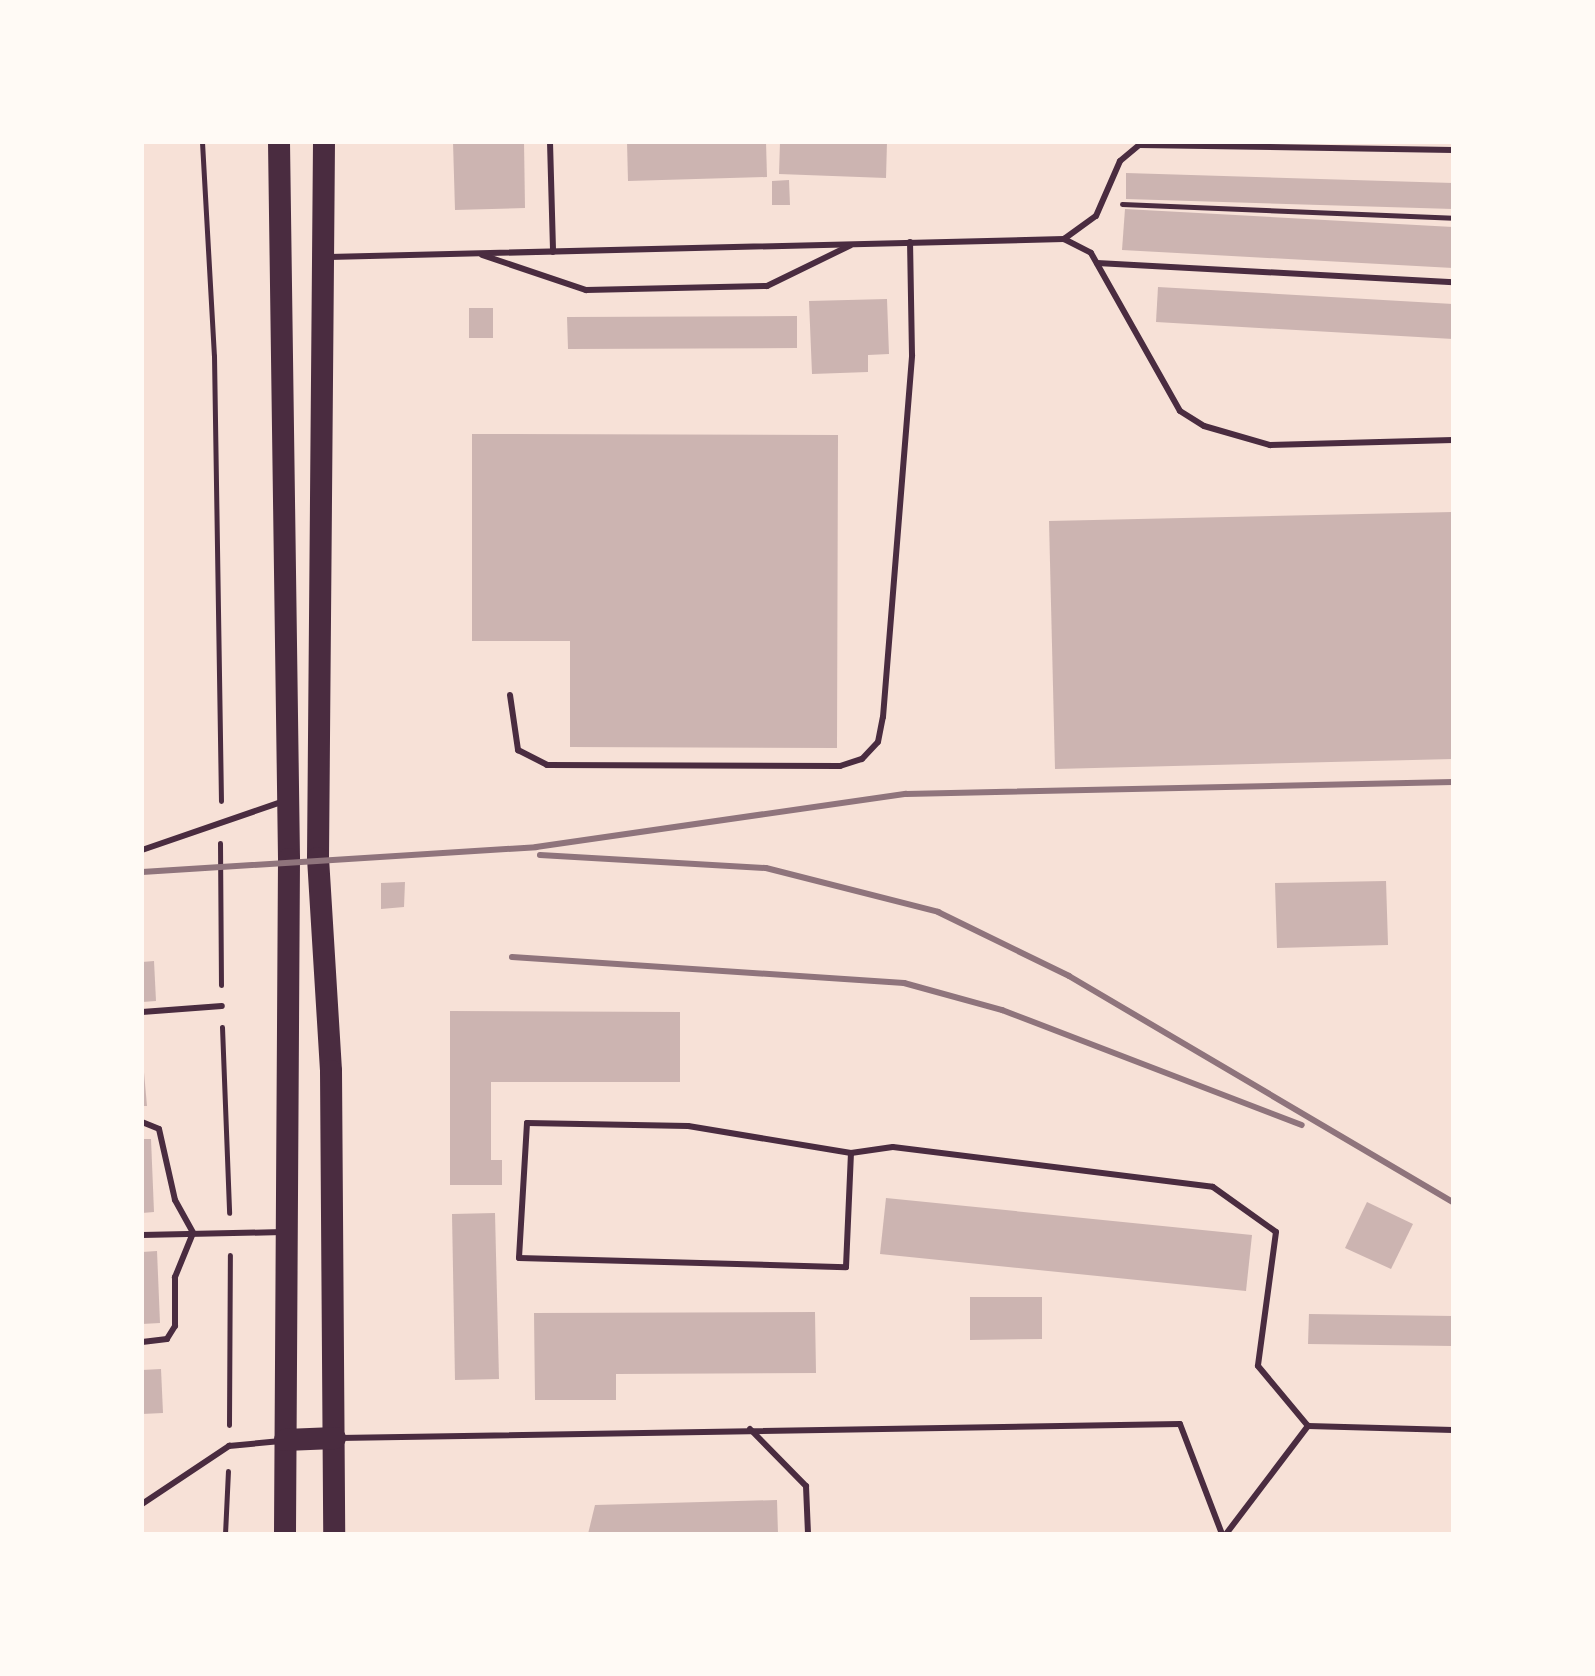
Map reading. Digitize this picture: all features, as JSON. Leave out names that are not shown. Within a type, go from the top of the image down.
[{"type":"highway","points":[[279,142],[288,800],[283,1232],[285,1534]]},
{"type":"highway","points":[[324,142],[318,858],[331,1071],[334,1534]]},
{"type":"highway","points":[[285,1440],[335,1438]]},
{"type":"lane","points":[[550,142],[553,252]]},
{"type":"lane","points":[[1064,239],[1084,229],[1103,203],[1120,161],[1139,145],[1379,145],[1453,150]]},
{"type":"lane","points":[[325,258],[1064,239],[1082,246],[1097,263],[1180,411],[1204,426],[1270,445],[1453,440]]},
{"type":"lane","points":[[510,695],[518,750],[547,765],[840,766],[862,759],[878,742],[912,355],[910,242]]},
{"type":"lane","points":[[479,254],[586,290],[752,286],[784,282],[852,244]]},
{"type":"lane","points":[[1097,263],[1453,282]]},
{"type":"lane","points":[[142,850],[288,800]]},
{"type":"lane","points":[[142,1012],[222,1006]]},
{"type":"lane","points":[[142,1122],[159,1129],[175,1200],[193,1233]]},
{"type":"lane","points":[[851,1153],[846,1267],[519,1258],[527,1123],[688,1126],[851,1153],[893,1147],[1213,1187],[1276,1232],[1258,1366],[1308,1426],[1453,1430]]},
{"type":"lane","points":[[142,1235],[283,1232]]},
{"type":"lane","points":[[142,1342],[167,1339],[175,1326],[175,1277],[193,1233]]},
{"type":"lane","points":[[335,1438],[1180,1424],[1224,1534]]},
{"type":"lane","points":[[1224,1534],[1308,1426]]},
{"type":"lane","points":[[750,1429],[806,1486],[808,1534]]},
{"type":"lane","points":[[142,1504],[229,1446],[285,1440]]},
{"type":"path","points":[[1103,203],[1453,218]]},
{"type":"building","points":[[453,142],[524,142],[525,208],[455,210]]},
{"type":"building","points":[[627,142],[766,142],[767,177],[628,181]]},
{"type":"building","points":[[780,142],[887,142],[886,178],[779,174]]},
{"type":"building","points":[[1126,173],[1453,183],[1453,209],[1126,199]]},
{"type":"building","points":[[789,180],[790,205],[772,205],[772,181]]},
{"type":"building","points":[[1125,209],[1453,227],[1453,268],[1122,250]]},
{"type":"building","points":[[1158,287],[1453,304],[1453,339],[1156,322]]},
{"type":"building","points":[[887,299],[889,354],[868,355],[868,372],[812,374],[809,301]]},
{"type":"building","points":[[469,308],[493,308],[493,338],[469,338]]},
{"type":"building","points":[[797,316],[797,348],[568,349],[567,317]]},
{"type":"building","points":[[472,434],[838,435],[837,748],[570,747],[570,641],[472,641]]},
{"type":"building","points":[[1453,512],[1453,759],[1055,769],[1049,521]]},
{"type":"building","points":[[1386,881],[1388,945],[1277,948],[1275,883]]},
{"type":"building","points":[[405,882],[404,907],[381,909],[381,883]]},
{"type":"building","points":[[154,961],[156,1001],[142,1002],[142,962]]},
{"type":"building","points":[[450,1011],[680,1012],[680,1082],[491,1082],[491,1160],[502,1160],[502,1185],[450,1185]]},
{"type":"building","points":[[142,1050],[147,1106],[142,1106]]},
{"type":"building","points":[[142,1139],[151,1139],[154,1212],[142,1213]]},
{"type":"building","points":[[886,1198],[1252,1235],[1246,1291],[880,1254]]},
{"type":"building","points":[[1367,1202],[1413,1224],[1391,1269],[1345,1248]]},
{"type":"building","points":[[495,1213],[499,1379],[455,1380],[452,1214]]},
{"type":"building","points":[[157,1251],[160,1323],[142,1324],[142,1252]]},
{"type":"building","points":[[970,1297],[1042,1297],[1042,1339],[970,1340]]},
{"type":"building","points":[[815,1312],[816,1373],[616,1374],[616,1400],[535,1400],[534,1313]]},
{"type":"building","points":[[1309,1314],[1453,1316],[1453,1346],[1308,1344]]},
{"type":"building","points":[[161,1369],[163,1413],[142,1414],[142,1370]]},
{"type":"building","points":[[777,1500],[778,1534],[588,1534],[595,1505]]},
{"type":"railway","points":[[142,872],[536,847],[906,794],[1453,782]]},
{"type":"railway","points":[[540,855],[766,868],[938,912],[1069,976],[1453,1202]]},
{"type":"railway","points":[[512,957],[904,983],[1002,1010],[1302,1125]]}]
